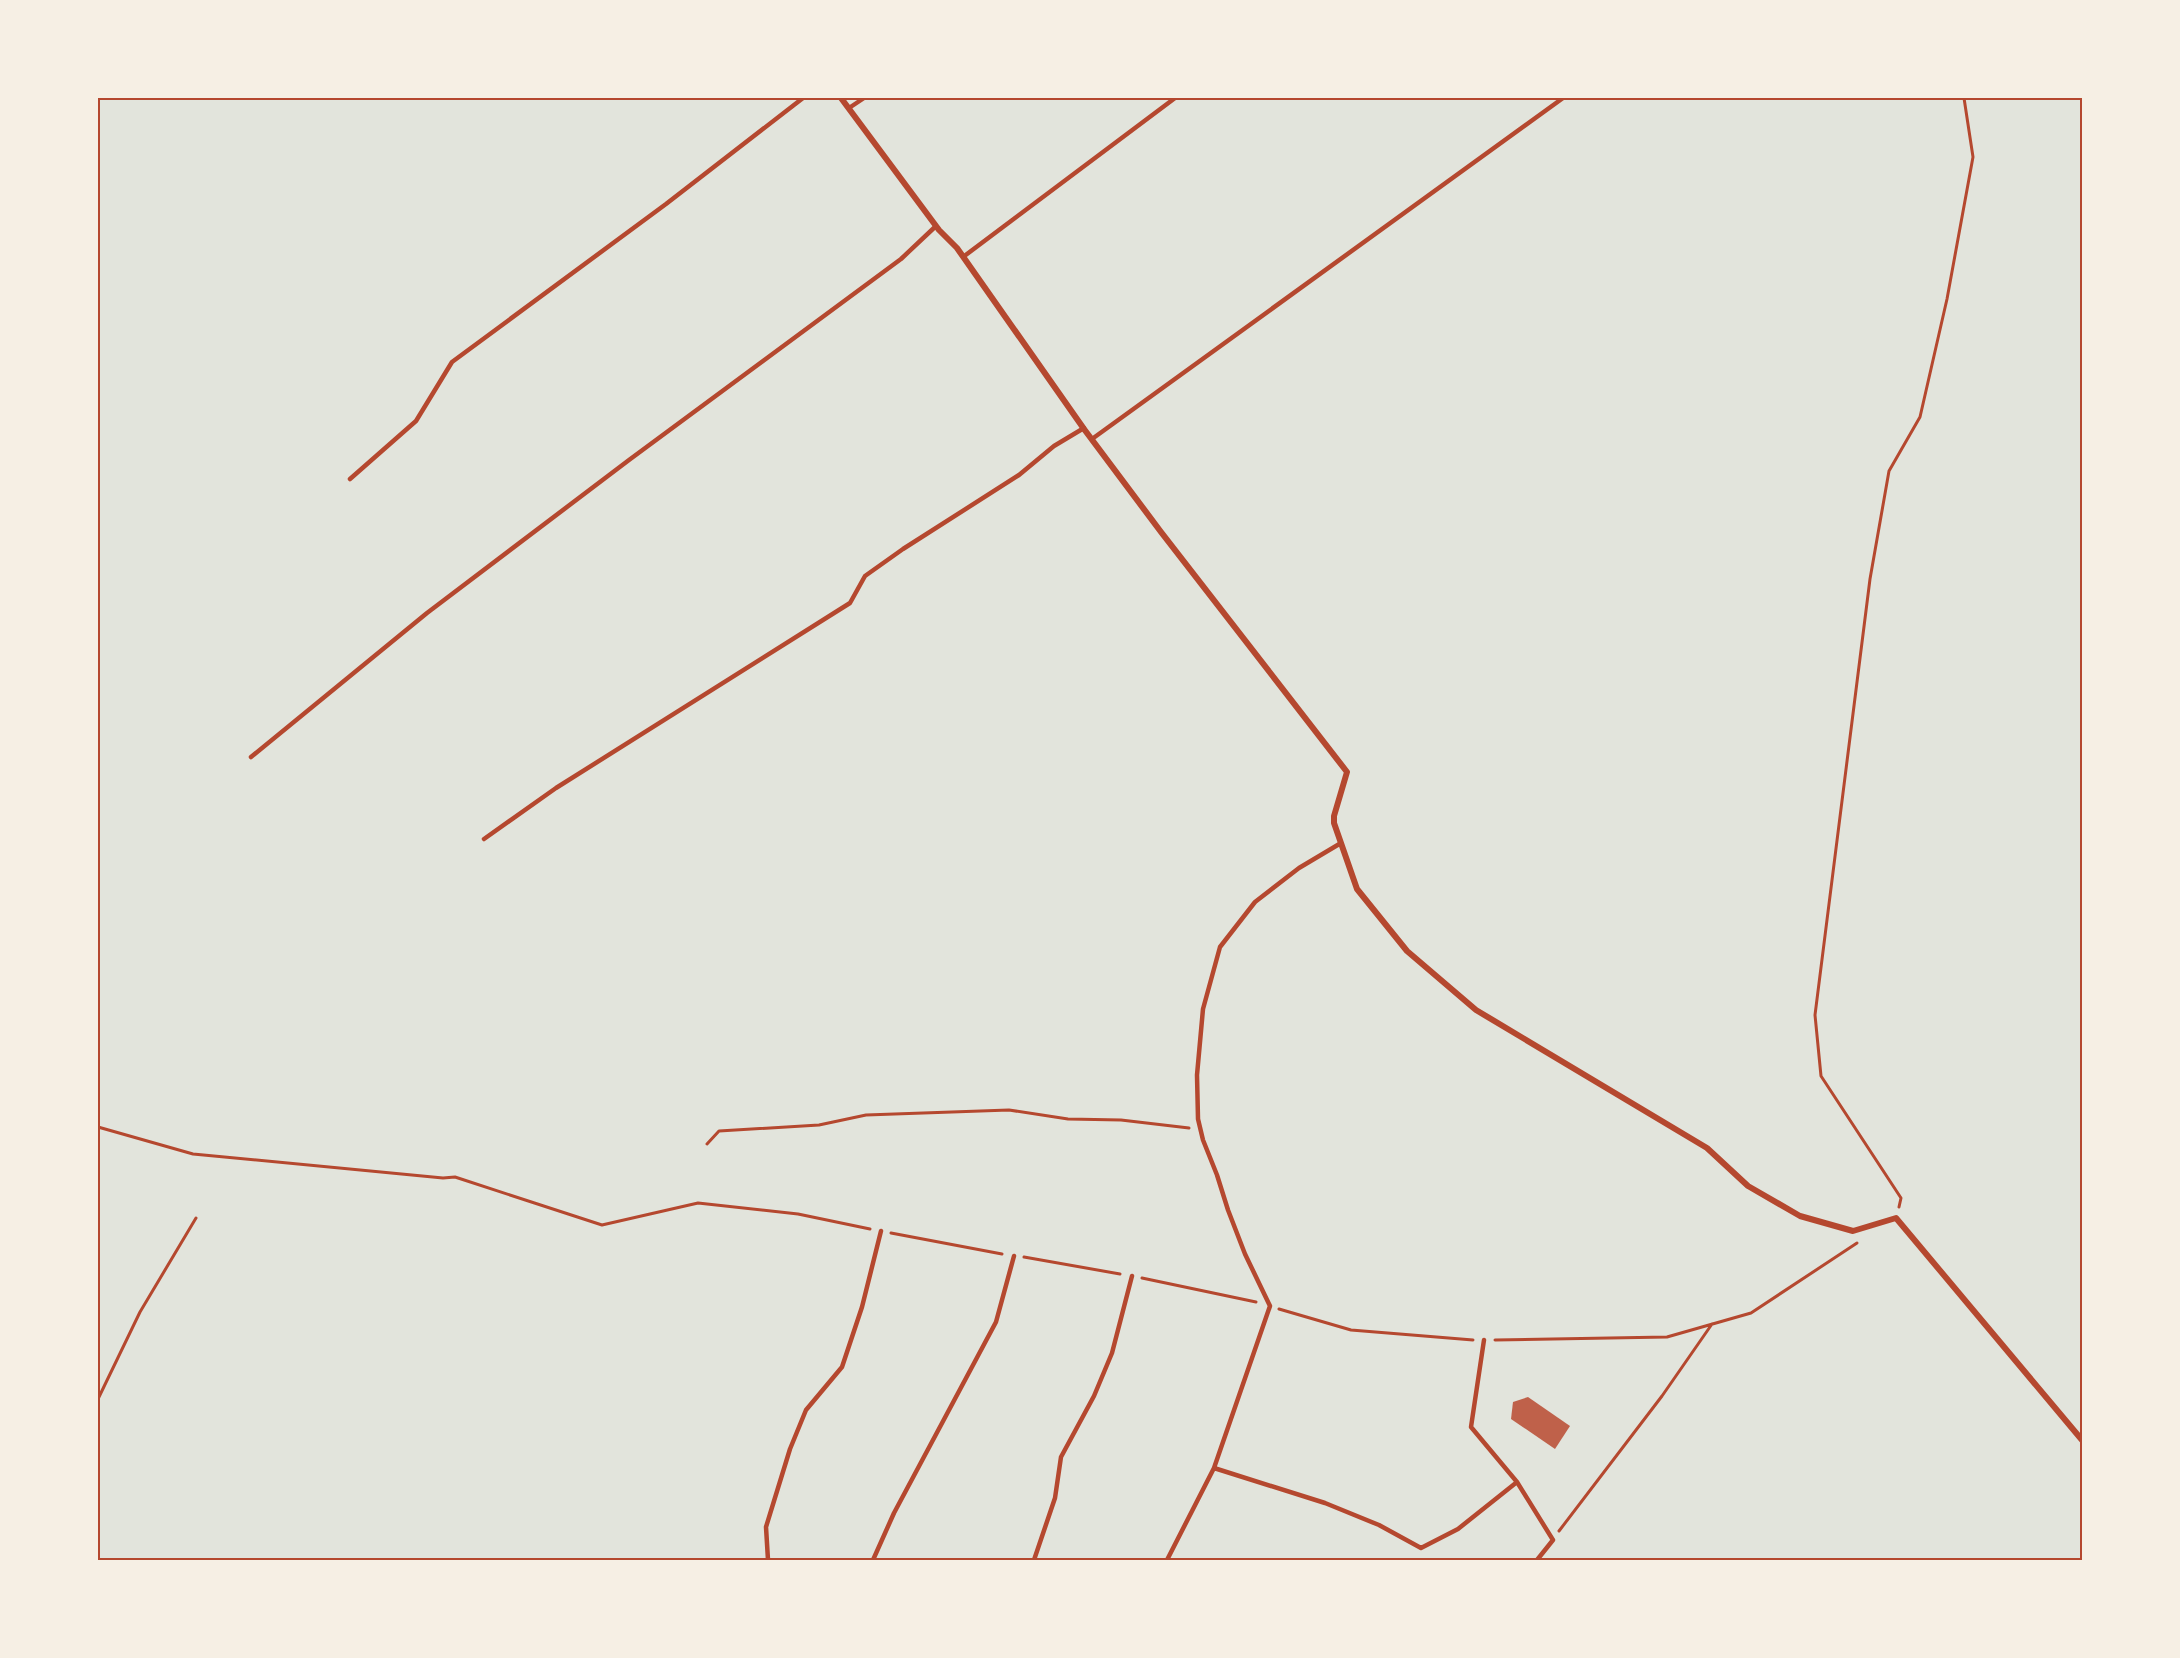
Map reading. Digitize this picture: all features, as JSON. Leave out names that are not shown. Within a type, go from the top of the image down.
[{"type":"street","points":[[841,98],[936,226],[963,257],[1092,439],[1241,638],[1347,772],[1333,819],[1341,843],[1357,889],[1407,951],[1476,1010],[1707,1148],[1748,1186],[1800,1216],[1853,1232],[1896,1218],[2082,1440]]},
{"type":"lane","points":[[350,479],[416,421],[452,362],[666,204],[802,98]]},
{"type":"lane","points":[[849,108],[864,98]]},
{"type":"lane","points":[[963,257],[1175,98]]},
{"type":"lane","points":[[1092,439],[1563,98]]},
{"type":"lane","points":[[251,757],[427,614],[629,460],[901,259],[936,226]]},
{"type":"lane","points":[[484,839],[556,788],[850,603],[865,576],[1019,475],[1054,446],[1084,428]]},
{"type":"lane","points":[[1167,1560],[1214,1468],[1270,1306],[1245,1254],[1200,1129],[1197,1075],[1203,1009],[1220,947],[1255,902],[1299,868],[1341,843]]},
{"type":"lane","points":[[768,1560],[766,1527],[790,1449],[806,1410],[842,1367],[862,1307],[880,1231]]},
{"type":"lane","points":[[873,1560],[894,1513],[996,1322],[1014,1256]]},
{"type":"lane","points":[[1034,1560],[1055,1497],[1061,1457],[1094,1396],[1112,1353],[1132,1276]]},
{"type":"lane","points":[[1484,1340],[1471,1426],[1517,1482],[1553,1540],[1537,1560]]},
{"type":"lane","points":[[1214,1468],[1324,1503],[1379,1525],[1421,1548],[1458,1529],[1517,1482]]},
{"type":"path","points":[[1896,1218],[1901,1198],[1821,1076],[1815,1015],[1870,579],[1889,471],[1920,417],[1947,299],[1973,157],[1964,98]]},
{"type":"path","points":[[707,1144],[719,1131],[819,1125],[866,1115],[1009,1110],[1068,1119],[1121,1120],[1200,1129]]},
{"type":"path","points":[[98,1127],[194,1154],[443,1178],[455,1177],[602,1225],[698,1203],[798,1214],[965,1249],[1132,1276],[1270,1306],[1351,1330],[1424,1337],[1484,1340],[1667,1337],[1751,1313],[1857,1243]]},
{"type":"path","points":[[98,1400],[140,1312],[196,1218]]},
{"type":"path","points":[[1553,1540],[1662,1396],[1712,1324]]},
{"type":"shaded area","points":[[98,98],[2082,98],[2082,1560],[98,1560]]},
{"type":"building","points":[[1528,1397],[1570,1426],[1555,1449],[1511,1419],[1513,1402]]}]
